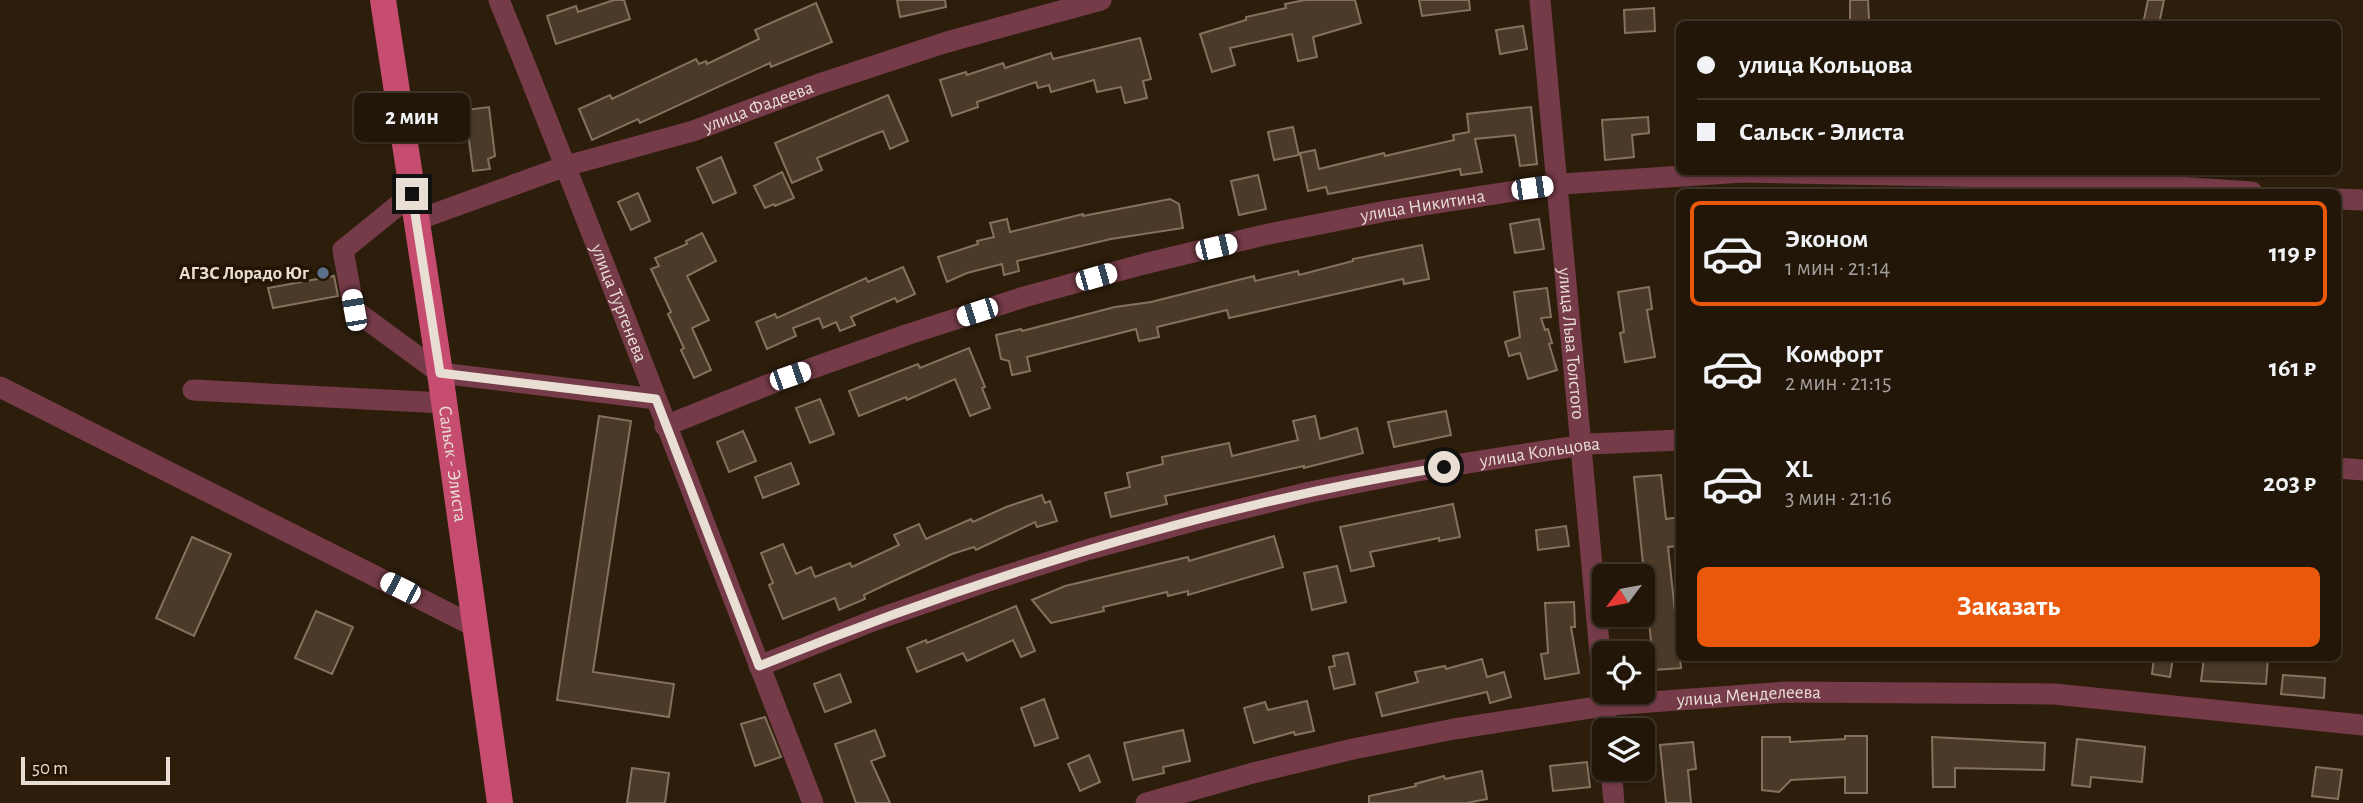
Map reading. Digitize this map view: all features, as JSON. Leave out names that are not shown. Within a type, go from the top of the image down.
[{"type":"main road","name":"Сальск - Элиста","points":[[383,0],[418,220],[500,803]]},
{"type":"street","name":"улица Тургенева","points":[[499,0],[813,803]]},
{"type":"street","name":"улица Фадеева","points":[[418,220],[566,166],[693,131],[819,84],[1050,6],[1101,0]]},
{"type":"street","name":"улица Льва Толстого","points":[[1540,0],[1606,718]]},
{"type":"street","name":"улица Никитина","points":[[665,426],[790,376],[906,335],[1024,297],[1144,264],[1264,235],[1386,211],[1557,185],[1701,175]]},
{"type":"street","name":"улица Никитина","points":[[1894,175],[2045,178],[2208,189]]},
{"type":"street","points":[[412,194],[343,250],[354,310],[440,373],[656,399]]},
{"type":"street","points":[[2341,199],[2363,200]]},
{"type":"street","points":[[0,387],[474,626]]},
{"type":"street","points":[[193,390],[444,403]]},
{"type":"street","name":"улица Кольцова","points":[[759,666],[875,620],[982,583],[1090,548],[1200,519],[1310,492],[1422,470],[1581,445],[1676,440]]},
{"type":"street","points":[[2341,468],[2363,470]]},
{"type":"street","name":"улица Менделеева","points":[[1146,803],[1253,773],[1454,729],[1605,705],[1786,692],[2054,694],[2363,725]]},
{"type":"street","points":[[1612,781],[1614,803]]},
{"type":"building","points":[[614,0],[624,0],[630,19],[556,44],[547,16],[576,6],[578,12]]},
{"type":"building","points":[[897,0],[945,0],[946,7],[900,17]]},
{"type":"building","points":[[1305,0],[1355,0],[1361,23],[1313,37],[1317,57],[1298,61],[1292,34],[1230,48],[1235,65],[1212,72],[1200,34],[1246,20],[1246,17],[1286,8],[1285,4]]},
{"type":"building","points":[[1419,0],[1469,0],[1470,10],[1422,16]]},
{"type":"building","points":[[1850,0],[1868,0],[1869,20],[1850,20]]},
{"type":"building","points":[[2148,0],[2164,0],[2160,21],[2144,21]]},
{"type":"building","points":[[816,3],[832,42],[771,67],[770,63],[640,123],[638,119],[592,140],[579,109],[610,95],[612,99],[696,59],[699,64],[706,61],[707,64],[759,39],[755,30]]},
{"type":"building","points":[[1654,8],[1655,31],[1625,33],[1624,10]]},
{"type":"building","points":[[1523,26],[1527,49],[1500,54],[1496,30]]},
{"type":"building","points":[[1140,38],[1151,79],[1143,81],[1147,98],[1125,103],[1121,87],[1097,92],[1094,80],[1051,92],[1049,85],[1038,88],[1036,82],[977,102],[978,107],[952,116],[940,80],[966,72],[967,75],[1003,63],[1005,68],[1051,53],[1053,59]]},
{"type":"building","points":[[888,95],[908,141],[890,149],[883,131],[817,158],[822,170],[792,183],[775,143]]},
{"type":"building","points":[[489,107],[495,156],[488,159],[490,169],[473,171],[465,110]]},
{"type":"building","points":[[1531,107],[1537,164],[1520,166],[1515,135],[1475,139],[1482,172],[1461,175],[1460,169],[1328,194],[1326,187],[1308,191],[1300,153],[1315,150],[1319,169],[1384,153],[1385,156],[1454,140],[1453,135],[1469,132],[1467,114]]},
{"type":"building","points":[[1648,117],[1649,133],[1632,135],[1634,157],[1605,160],[1602,120]]},
{"type":"building","points":[[1293,127],[1299,155],[1274,160],[1268,132]]},
{"type":"building","points":[[721,157],[736,193],[713,203],[697,168]]},
{"type":"building","points":[[782,172],[794,198],[765,208],[754,186]]},
{"type":"building","points":[[1258,175],[1266,209],[1239,215],[1231,181]]},
{"type":"building","points":[[638,193],[650,221],[631,230],[618,202]]},
{"type":"building","points":[[1170,199],[1179,204],[1183,228],[1111,239],[1017,261],[1019,271],[1004,275],[1002,264],[967,273],[947,282],[938,257],[994,237],[990,223],[1007,219],[1010,232],[1083,214]]},
{"type":"building","points":[[1539,219],[1544,249],[1515,253],[1510,224]]},
{"type":"building","points":[[702,233],[716,261],[687,276],[709,320],[692,328],[711,370],[694,378],[668,314],[671,312],[651,269],[659,266],[655,258],[687,244],[686,241]]},
{"type":"building","points":[[1422,245],[1429,279],[1404,284],[1403,279],[1229,318],[1227,310],[1157,327],[1159,337],[1139,341],[1136,329],[1027,357],[1030,371],[1012,375],[1009,361],[1001,359],[996,335],[1115,307],[1151,302],[1254,276],[1255,281],[1298,271],[1299,275],[1353,259]]},
{"type":"building","points":[[903,267],[915,294],[897,302],[895,298],[851,317],[855,325],[840,331],[836,322],[823,328],[819,318],[793,328],[796,336],[767,349],[756,322],[775,314],[777,318],[866,278],[868,282]]},
{"type":"building","points":[[334,276],[338,296],[273,308],[268,288]]},
{"type":"building","points":[[1649,287],[1652,309],[1647,310],[1655,357],[1625,362],[1618,292]]},
{"type":"building","points":[[1547,288],[1551,317],[1541,318],[1545,330],[1548,329],[1552,343],[1549,344],[1557,370],[1528,379],[1520,353],[1509,356],[1505,342],[1520,337],[1514,292]]},
{"type":"building","points":[[969,348],[985,387],[982,388],[990,408],[970,416],[955,379],[907,400],[906,397],[859,416],[849,391],[918,364],[920,368]]},
{"type":"building","points":[[820,399],[834,434],[810,443],[796,408]]},
{"type":"building","points":[[1446,411],[1451,435],[1394,447],[1388,422]]},
{"type":"building","points":[[599,416],[631,421],[593,672],[674,684],[669,717],[557,700]]},
{"type":"building","points":[[1315,416],[1320,439],[1357,428],[1363,453],[1304,468],[1165,496],[1167,504],[1111,517],[1105,493],[1130,487],[1127,473],[1163,464],[1162,457],[1229,443],[1232,456],[1298,440],[1293,421]]},
{"type":"building","points":[[743,431],[756,461],[729,472],[717,442]]},
{"type":"building","points":[[791,463],[799,484],[763,498],[755,477]]},
{"type":"building","points":[[1661,475],[1666,519],[1676,518],[1676,546],[1668,547],[1676,621],[1676,661],[1680,661],[1681,668],[1655,670],[1655,641],[1651,641],[1650,627],[1656,626],[1656,564],[1643,564],[1634,477]]},
{"type":"building","points":[[1042,495],[1045,503],[1050,501],[1057,521],[1037,527],[1035,522],[976,550],[974,547],[952,554],[864,595],[865,599],[839,610],[835,598],[783,619],[769,585],[773,583],[761,553],[783,544],[796,574],[811,567],[815,577],[850,563],[852,567],[899,545],[894,535],[919,524],[926,539],[971,519],[973,522]]},
{"type":"building","points":[[1453,504],[1460,537],[1439,541],[1439,538],[1370,552],[1374,566],[1351,571],[1340,527]]},
{"type":"building","points":[[1566,526],[1569,546],[1538,550],[1536,530]]},
{"type":"building","points":[[1274,536],[1283,567],[1188,595],[1188,591],[1168,596],[1167,592],[1051,623],[1032,600],[1065,586],[1188,557],[1189,561]]},
{"type":"building","points":[[192,537],[231,554],[194,636],[156,618]]},
{"type":"building","points":[[1337,566],[1346,602],[1312,610],[1304,573]]},
{"type":"building","points":[[1574,602],[1575,627],[1571,627],[1579,673],[1545,679],[1541,654],[1548,653],[1545,603]]},
{"type":"building","points":[[1016,606],[1035,651],[1021,657],[1013,640],[967,661],[963,653],[917,672],[907,648],[926,640],[927,643]]},
{"type":"building","points":[[316,611],[353,627],[332,674],[295,658]]},
{"type":"building","points":[[1348,653],[1355,684],[1334,689],[1329,667],[1335,666],[1333,656]]},
{"type":"building","points":[[1482,659],[1487,677],[1504,672],[1511,697],[1490,703],[1487,692],[1382,716],[1376,693],[1418,682],[1415,672],[1445,666],[1446,669]]},
{"type":"building","points":[[2154,661],[2173,661],[2170,677],[2152,674]]},
{"type":"building","points":[[2204,661],[2268,661],[2266,684],[2201,681]]},
{"type":"building","points":[[840,674],[851,702],[825,712],[814,684]]},
{"type":"building","points":[[2283,675],[2325,678],[2324,698],[2281,694]]},
{"type":"building","points":[[1044,699],[1058,738],[1035,746],[1021,708]]},
{"type":"building","points":[[1307,701],[1314,731],[1295,735],[1294,732],[1254,743],[1244,708],[1265,702],[1268,710]]},
{"type":"building","points":[[765,717],[781,757],[755,766],[741,724]]},
{"type":"building","points":[[875,730],[885,756],[871,761],[890,803],[856,803],[835,744]]},
{"type":"building","points":[[1183,730],[1190,761],[1163,767],[1164,773],[1133,780],[1124,743]]},
{"type":"building","points":[[1845,736],[1867,736],[1867,793],[1845,793],[1845,777],[1791,780],[1779,792],[1762,790],[1762,737],[1790,737],[1790,742],[1845,739]]},
{"type":"building","points":[[1932,737],[2045,743],[2044,770],[1955,768],[1955,787],[1933,787]]},
{"type":"building","points":[[2077,739],[2145,747],[2142,782],[2091,777],[2090,787],[2072,785]]},
{"type":"building","points":[[1693,742],[1696,769],[1688,770],[1691,803],[1666,803],[1660,745]]},
{"type":"building","points":[[1089,755],[1100,782],[1080,791],[1068,764]]},
{"type":"building","points":[[1587,762],[1590,787],[1553,791],[1550,766]]},
{"type":"building","points":[[2316,767],[2342,770],[2338,799],[2312,796]]},
{"type":"building","points":[[632,768],[669,773],[665,803],[627,803]]},
{"type":"building","points":[[1482,771],[1487,799],[1467,803],[1369,803],[1369,796],[1416,786],[1415,784],[1444,776],[1445,779]]},
{"type":"place","name":"АГЗС Лорадо Юг","points":[[323,273]]},
{"type":"route","points":[[412,194],[440,373],[656,399],[759,666],[875,620],[1090,548],[1310,492],[1444,467]]}]
